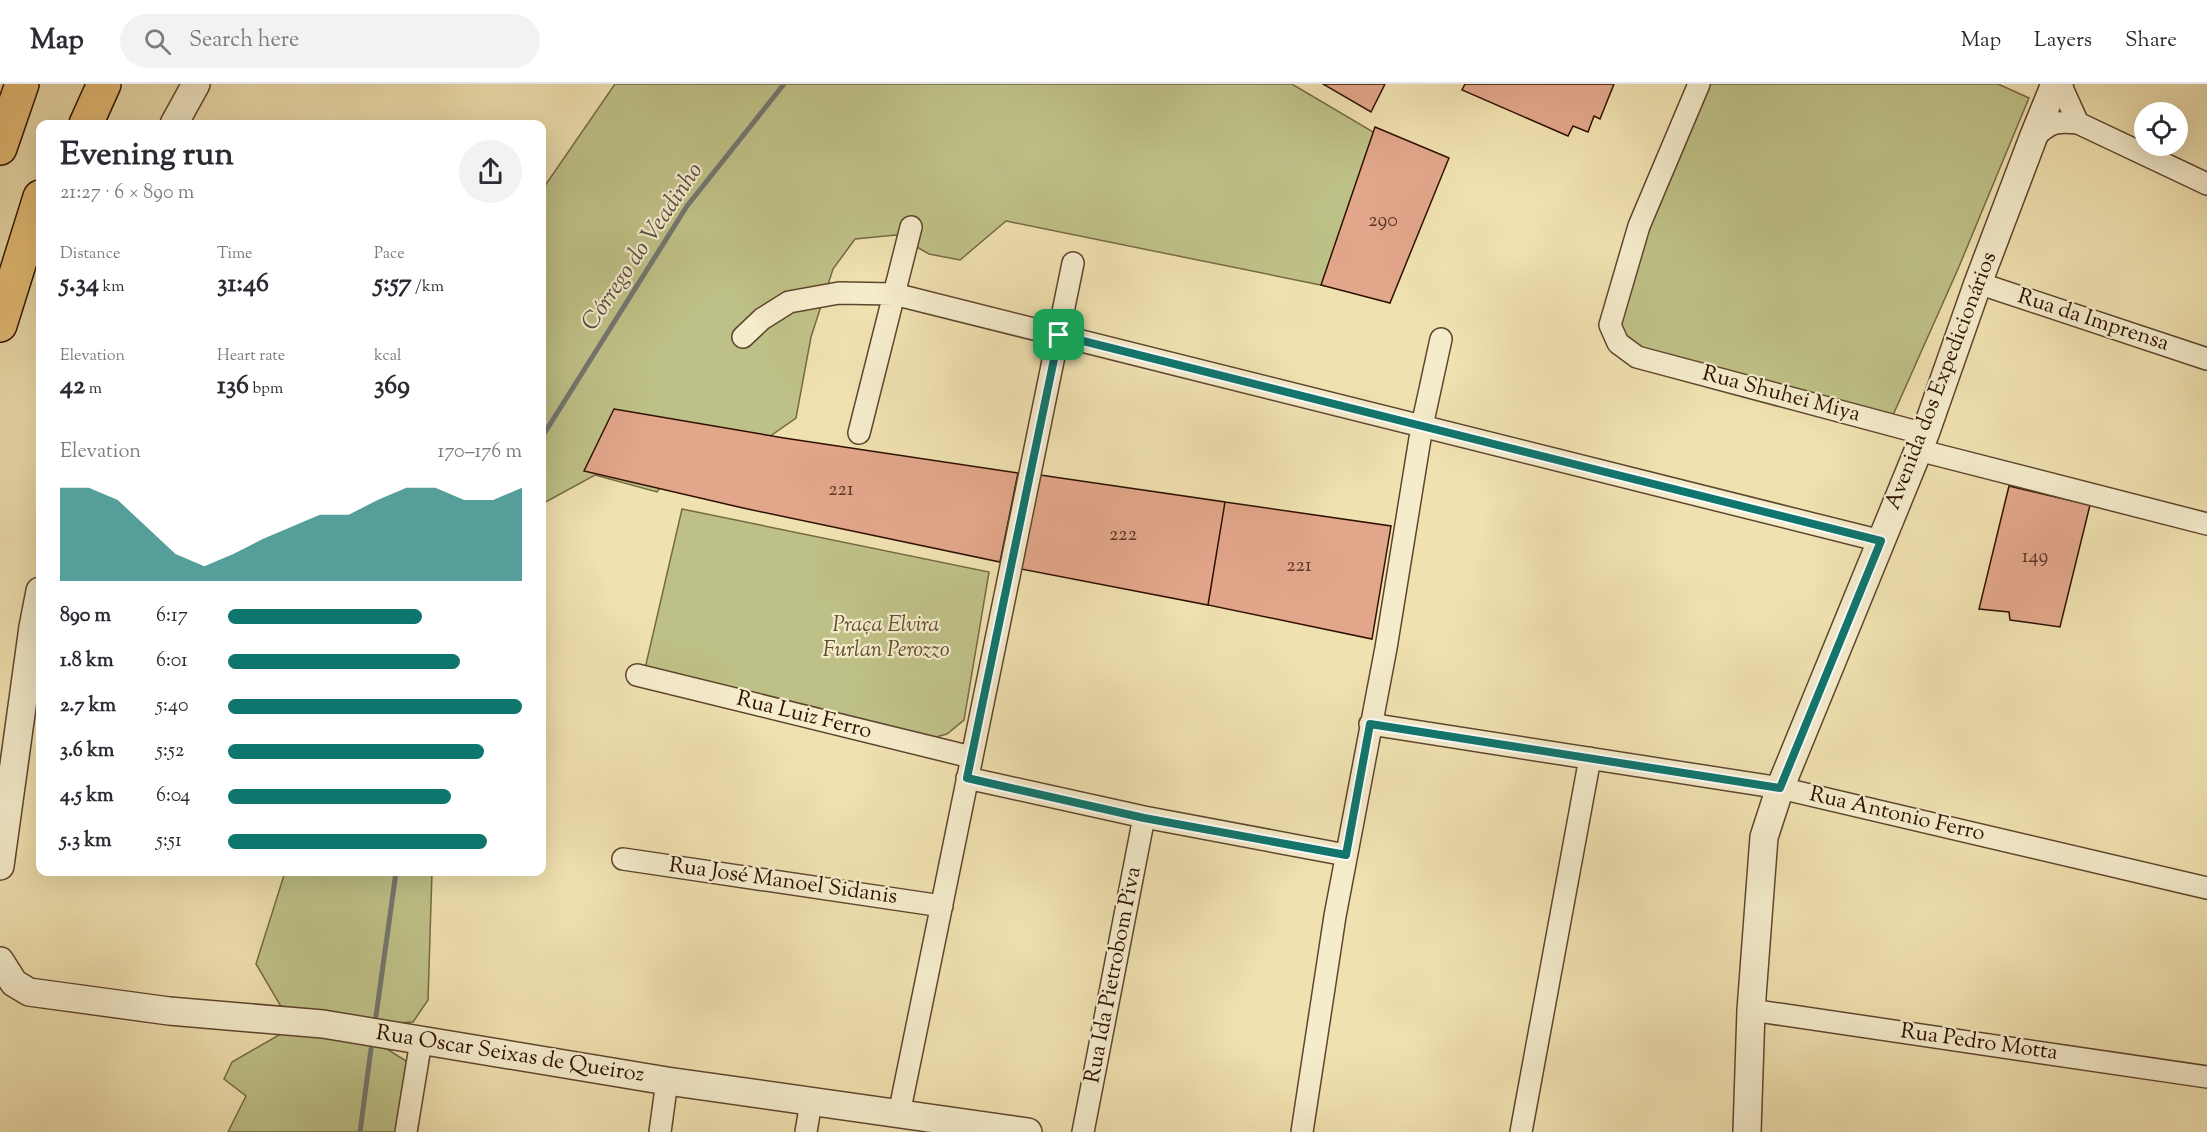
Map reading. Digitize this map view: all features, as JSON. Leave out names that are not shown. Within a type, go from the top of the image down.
[{"type":"highway","points":[[0,148],[22,84]]},
{"type":"highway","points":[[66,120],[81,84]]},
{"type":"highway","points":[[88,120],[104,84]]},
{"type":"highway","points":[[0,324],[36,210]]},
{"type":"highway","points":[[0,324],[36,263]]},
{"type":"street","points":[[176,120],[196,84]]},
{"type":"street","name":"Rua Shuhei Miya","points":[[1699,84],[1639,226],[1610,325],[1618,343],[1637,357],[2207,524]]},
{"type":"street","name":"Avenida dos Expedicionários","points":[[1747,1132],[1751,1010],[1764,837],[1780,788],[1921,442],[1978,283],[2055,84]]},
{"type":"street","points":[[2062,84],[2078,123]]},
{"type":"street","points":[[2033,138],[2045,127],[2058,121],[2078,123],[2207,184]]},
{"type":"street","points":[[859,433],[911,227]]},
{"type":"street","points":[[899,1114],[1073,263]]},
{"type":"street","name":"Rua da Imprensa","points":[[1978,283],[2207,359]]},
{"type":"street","points":[[742,337],[762,319],[789,302],[839,293],[894,294],[1881,541]]},
{"type":"street","points":[[1302,1132],[1346,855],[1386,648],[1422,426],[1442,339]]},
{"type":"street","points":[[0,866],[36,612]]},
{"type":"street","name":"Rua Luiz Ferro","points":[[637,675],[972,757]]},
{"type":"street","name":"Rua Antonio Ferro","points":[[1370,724],[1780,788],[2206,884]]},
{"type":"street","points":[[1521,1132],[1590,758]]},
{"type":"street","points":[[967,778],[1144,818],[1346,855]]},
{"type":"street","name":"Rua Ida Pietrobom Piva","points":[[1083,1132],[1144,818]]},
{"type":"street","name":"Rua José Manoel Sidanis","points":[[623,858],[942,906]]},
{"type":"street","name":"Rua Oscar Seixas de Queiroz","points":[[1,964],[14,983],[29,992],[169,1011],[324,1024],[667,1081],[1028,1132]]},
{"type":"street","name":"Rua Pedro Motta","points":[[1751,1010],[2207,1077]]},
{"type":"street","points":[[406,1132],[421,1041]]},
{"type":"street","points":[[660,1132],[667,1081]]},
{"type":"street","points":[[806,1132],[810,1102]]},
{"type":"green space","points":[[615,84],[1292,84],[1402,149],[1365,294],[1006,221],[960,260],[929,254],[896,235],[855,239],[833,269],[811,337],[796,418],[746,453],[681,459],[657,492],[595,475],[546,502],[546,184]]},
{"type":"green space","points":[[1704,84],[1998,84],[2029,98],[1958,269],[1893,415],[1643,351],[1624,339],[1614,322]]},
{"type":"green space","name":"Praça Elvira Furlan Perozzo","points":[[682,509],[989,572],[964,720],[947,734],[936,737],[644,673]]},
{"type":"green space","points":[[284,876],[432,876],[428,1000],[413,1022],[363,1025],[344,1039],[387,1049],[411,1064],[397,1132],[228,1132],[246,1096],[224,1079],[232,1062],[293,1027],[256,964]]},
{"type":"building","points":[[1323,84],[1385,84],[1371,112]]},
{"type":"building","points":[[1465,84],[1614,84],[1600,119],[1594,116],[1588,132],[1573,126],[1568,136],[1462,90]]},
{"type":"building","points":[[1375,127],[1449,158],[1390,303],[1321,285]]},
{"type":"building","points":[[614,409],[784,438],[1018,473],[1000,562],[743,508],[584,471]]},
{"type":"building","points":[[1040,475],[1225,502],[1208,605],[1021,569]]},
{"type":"building","points":[[2009,486],[2090,505],[2060,627],[2010,620],[2009,612],[1979,609]]},
{"type":"building","points":[[1225,502],[1391,526],[1372,639],[1208,605]]},
{"type":"waterway","name":"Córrego do Veadinho","points":[[546,431],[687,206],[784,84]]},
{"type":"waterway","name":"Córrego do Veadinho","points":[[376,1016],[395,876]]},
{"type":"waterway","name":"Córrego do Veadinho","points":[[360,1132],[371,1049]]},
{"type":"route","points":[[1059,335],[1881,541],[1780,788],[1370,724],[1346,855],[1144,818],[967,778],[1059,335]]}]
